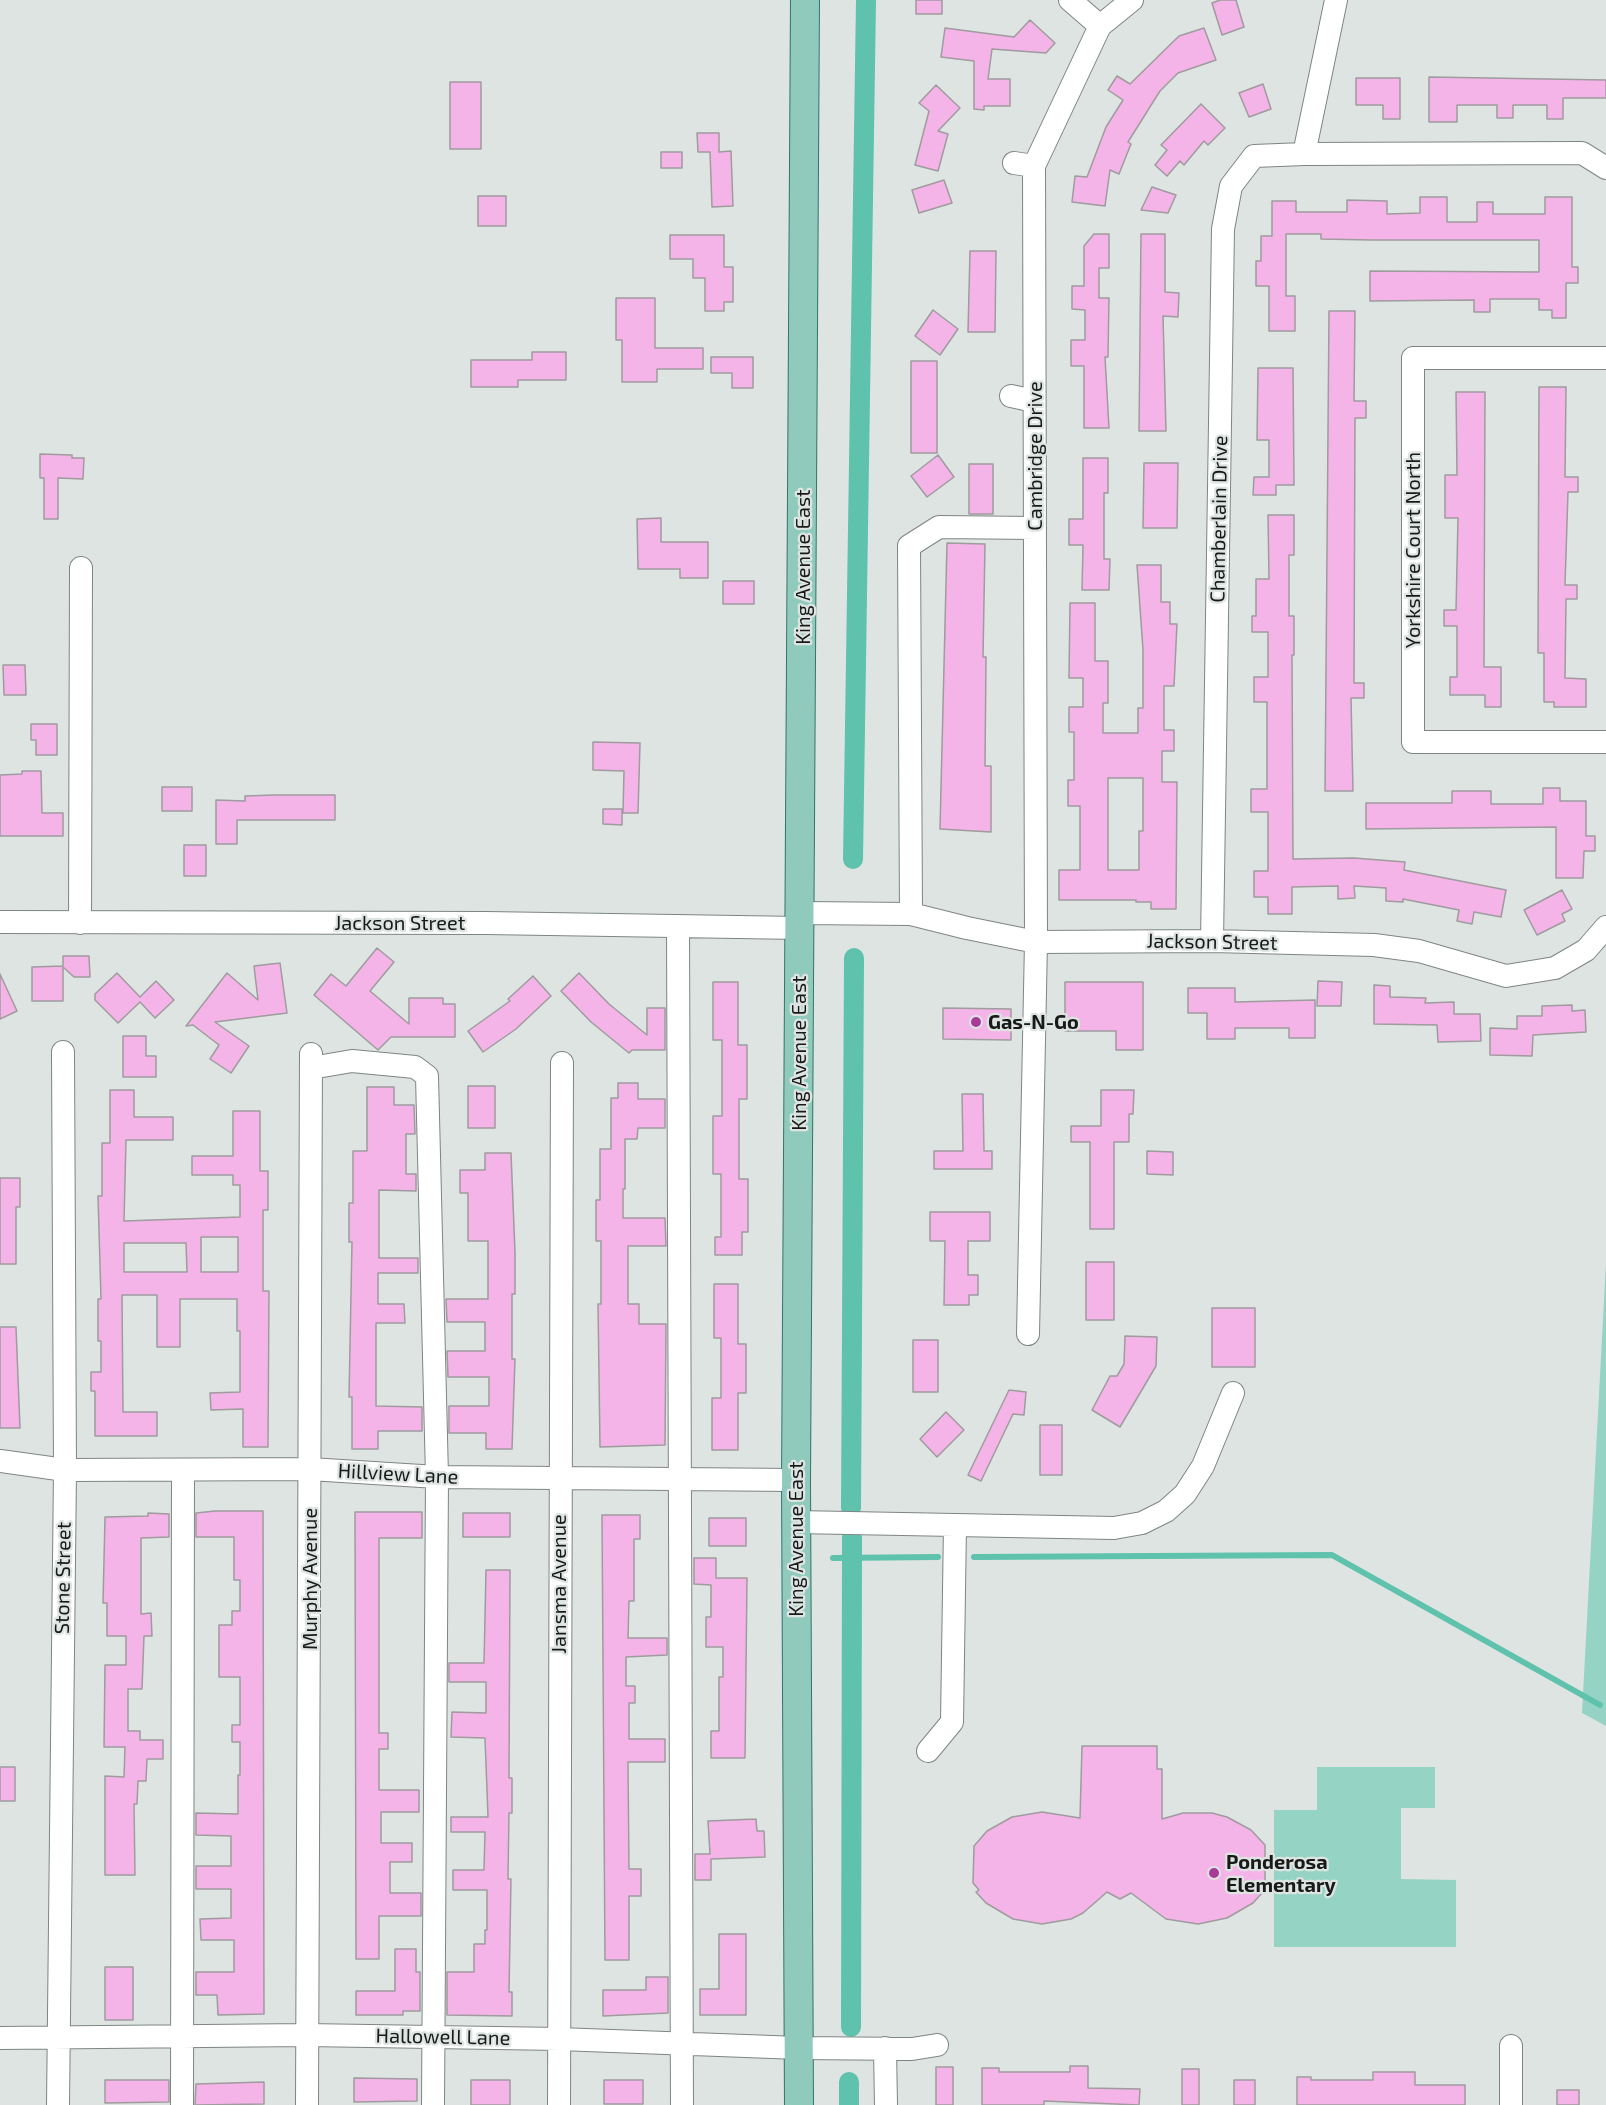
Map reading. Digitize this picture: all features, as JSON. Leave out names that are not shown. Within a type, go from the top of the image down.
[{"type":"main road","name":"King Avenue East","points":[[799,2105],[796,1480],[806,0]]},
{"type":"street","points":[[1070,0],[1100,26]]},
{"type":"street","name":"Cambridge Drive","points":[[1028,1334],[1036,942],[1035,528],[1034,401],[1024,165],[1100,26],[1132,0]]},
{"type":"street","points":[[1304,154],[1336,0]]},
{"type":"street","name":"Chamberlain Drive","points":[[1212,941],[1223,229],[1231,186],[1254,156],[1582,153],[1606,168]]},
{"type":"street","name":"Yorkshire Court North","points":[[1606,358],[1413,358],[1413,742],[1606,742]]},
{"type":"street","points":[[1011,396],[1034,401]]},
{"type":"street","points":[[911,914],[909,546],[939,526],[1035,528]]},
{"type":"street","points":[[80,922],[81,568]]},
{"type":"street","name":"Jackson Street","points":[[0,922],[678,926],[911,914],[1036,942],[1212,941],[1374,945],[1419,951],[1506,975],[1555,968],[1586,950],[1606,927]]},
{"type":"street","points":[[678,926],[682,2105]]},
{"type":"street","name":"Stone Street","points":[[58,2105],[64,1470],[63,1052]]},
{"type":"street","name":"Murphy Avenue","points":[[307,2105],[311,1061],[352,1061],[415,1067],[427,1076],[436,1477]]},
{"type":"street","name":"Jansma Avenue","points":[[559,2105],[559,1479],[562,1063]]},
{"type":"street","points":[[796,1522],[1114,1528],[1142,1523],[1166,1511],[1185,1494],[1203,1466],[1233,1393]]},
{"type":"street","name":"Hillview Lane","points":[[0,1461],[64,1470],[310,1469],[436,1477],[796,1480]]},
{"type":"street","points":[[182,2105],[183,1470]]},
{"type":"street","points":[[434,2105],[436,1477]]},
{"type":"street","points":[[928,1751],[952,1722],[955,1525]]},
{"type":"street","name":"Hallowell Lane","points":[[0,2038],[306,2035],[559,2039],[799,2048],[912,2049],[938,2045]]},
{"type":"street","points":[[1511,2046],[1511,2105]]},
{"type":"street","points":[[885,2048],[885,2105]]},
{"type":"green space","points":[[1606,1263],[1606,1726],[1582,1713]]},
{"type":"green space","points":[[1317,1767],[1435,1767],[1435,1808],[1401,1808],[1401,1879],[1456,1880],[1456,1947],[1274,1947],[1274,1810],[1317,1810]]},
{"type":"building","points":[[916,0],[942,0],[942,14],[916,14]]},
{"type":"building","points":[[1220,0],[1236,0],[1244,27],[1222,35],[1212,3]]},
{"type":"building","points":[[1030,20],[1055,43],[1046,53],[992,49],[988,79],[1010,79],[1010,106],[984,106],[984,110],[974,109],[974,61],[941,57],[945,28],[1014,37]]},
{"type":"building","points":[[1204,28],[1216,60],[1178,73],[1160,91],[1128,142],[1131,144],[1119,174],[1110,170],[1105,206],[1072,202],[1075,176],[1087,177],[1106,127],[1123,100],[1108,90],[1117,76],[1130,84],[1179,36]]},
{"type":"building","points":[[1429,77],[1606,80],[1606,98],[1563,98],[1563,119],[1547,119],[1547,105],[1513,105],[1513,118],[1497,118],[1497,105],[1457,105],[1457,122],[1429,122]]},
{"type":"building","points":[[1356,78],[1400,78],[1400,119],[1383,119],[1383,105],[1356,105]]},
{"type":"building","points":[[450,82],[481,82],[481,149],[450,149]]},
{"type":"building","points":[[1263,84],[1271,109],[1249,117],[1239,93]]},
{"type":"building","points":[[936,85],[960,108],[938,131],[948,134],[938,171],[915,165],[929,111],[919,103]]},
{"type":"building","points":[[1201,104],[1225,128],[1208,145],[1204,141],[1184,165],[1180,161],[1167,176],[1155,165],[1167,150],[1161,145]]},
{"type":"building","points":[[697,133],[719,133],[719,152],[731,151],[733,206],[712,207],[710,152],[698,152]]},
{"type":"building","points":[[661,152],[682,152],[682,168],[661,168]]},
{"type":"building","points":[[944,180],[952,203],[919,213],[912,190]]},
{"type":"building","points":[[1152,187],[1176,195],[1168,213],[1141,210]]},
{"type":"building","points":[[478,196],[506,196],[506,226],[478,226]]},
{"type":"building","points":[[1420,197],[1447,197],[1447,222],[1477,222],[1477,202],[1493,202],[1493,214],[1545,214],[1545,197],[1572,197],[1572,267],[1578,267],[1578,283],[1566,283],[1566,318],[1552,318],[1552,310],[1539,310],[1539,299],[1490,299],[1490,312],[1474,312],[1474,300],[1370,301],[1370,271],[1539,272],[1539,240],[1321,239],[1321,234],[1286,234],[1286,296],[1295,296],[1295,331],[1269,331],[1269,286],[1256,286],[1256,261],[1261,261],[1261,236],[1272,236],[1272,201],[1296,201],[1296,212],[1347,212],[1347,200],[1387,201],[1387,214],[1420,213]]},
{"type":"building","points":[[1094,234],[1109,234],[1109,268],[1099,268],[1099,298],[1109,298],[1108,357],[1105,357],[1109,428],[1084,428],[1084,366],[1071,366],[1071,340],[1085,340],[1085,310],[1072,309],[1072,286],[1084,286],[1084,246]]},
{"type":"building","points":[[1141,234],[1165,234],[1165,292],[1179,293],[1178,317],[1163,316],[1166,431],[1139,431]]},
{"type":"building","points":[[670,235],[724,235],[724,267],[733,267],[733,302],[724,302],[724,311],[705,311],[705,278],[693,278],[693,259],[670,259]]},
{"type":"building","points":[[970,251],[996,251],[995,332],[968,332]]},
{"type":"building","points":[[616,298],[655,298],[655,348],[703,348],[703,369],[657,369],[657,382],[622,382],[622,340],[616,340]]},
{"type":"building","points":[[933,310],[958,329],[940,355],[915,336]]},
{"type":"building","points":[[1329,311],[1355,311],[1354,401],[1366,401],[1366,418],[1355,418],[1354,683],[1364,683],[1364,698],[1351,698],[1353,791],[1325,791]]},
{"type":"building","points":[[532,352],[566,352],[566,380],[518,380],[518,387],[471,387],[471,360],[532,360]]},
{"type":"building","points":[[711,357],[753,357],[753,388],[732,388],[732,373],[711,373]]},
{"type":"building","points":[[911,361],[937,361],[937,453],[911,453]]},
{"type":"building","points":[[1258,368],[1293,368],[1294,485],[1276,485],[1276,495],[1253,495],[1254,477],[1269,477],[1269,440],[1257,440]]},
{"type":"building","points":[[1539,387],[1566,387],[1565,477],[1578,477],[1578,492],[1568,492],[1565,585],[1577,585],[1577,599],[1566,599],[1565,678],[1586,679],[1586,707],[1554,707],[1554,702],[1544,702],[1544,653],[1538,653]]},
{"type":"building","points":[[1456,392],[1485,392],[1484,667],[1501,667],[1501,707],[1485,707],[1485,695],[1450,695],[1450,677],[1457,677],[1457,626],[1444,626],[1444,610],[1456,610],[1458,518],[1445,518],[1445,475],[1457,475]]},
{"type":"building","points":[[40,454],[72,455],[72,458],[84,458],[83,479],[58,478],[58,519],[44,519],[44,478],[40,478]]},
{"type":"building","points":[[938,455],[954,477],[927,497],[911,476]]},
{"type":"building","points":[[1083,458],[1108,458],[1108,493],[1104,493],[1104,559],[1110,559],[1109,590],[1082,590],[1083,545],[1069,545],[1069,519],[1083,519]]},
{"type":"building","points":[[1144,463],[1178,463],[1177,528],[1143,528]]},
{"type":"building","points":[[969,464],[993,464],[993,514],[969,514]]},
{"type":"building","points":[[1268,515],[1294,515],[1294,555],[1289,555],[1289,616],[1294,616],[1294,655],[1292,655],[1293,859],[1354,858],[1405,862],[1404,870],[1506,890],[1501,917],[1474,912],[1472,924],[1457,921],[1459,910],[1403,899],[1403,902],[1386,901],[1386,888],[1354,886],[1355,898],[1338,899],[1338,886],[1292,887],[1292,914],[1268,914],[1268,897],[1254,897],[1254,871],[1268,871],[1268,812],[1251,812],[1251,789],[1267,789],[1267,702],[1254,702],[1254,677],[1268,677],[1268,632],[1252,632],[1252,616],[1256,616],[1256,579],[1269,579]]},
{"type":"building","points":[[661,518],[661,542],[708,542],[708,578],[680,578],[680,569],[638,569],[637,519]]},
{"type":"building","points":[[947,543],[985,544],[983,657],[986,657],[985,766],[991,766],[991,832],[940,829]]},
{"type":"building","points":[[1137,565],[1161,565],[1161,602],[1170,602],[1170,624],[1177,624],[1174,686],[1164,686],[1164,730],[1174,730],[1174,751],[1162,751],[1162,782],[1177,782],[1176,909],[1151,909],[1151,902],[1136,902],[1136,900],[1059,900],[1059,870],[1080,870],[1080,806],[1068,806],[1068,780],[1074,780],[1074,732],[1069,732],[1069,707],[1083,707],[1083,678],[1069,678],[1070,603],[1095,603],[1095,661],[1108,661],[1108,703],[1103,703],[1103,733],[1138,733],[1138,708],[1143,708],[1143,650]],"holes":[[[1108,778],[1143,778],[1143,831],[1139,831],[1139,870],[1108,870]]]},
{"type":"building","points":[[723,581],[754,581],[754,604],[723,604]]},
{"type":"building","points":[[3,665],[25,665],[26,695],[4,695]]},
{"type":"building","points":[[31,724],[57,724],[57,755],[36,755],[36,740],[31,740]]},
{"type":"building","points":[[593,742],[640,743],[638,813],[623,813],[624,771],[593,770]]},
{"type":"building","points":[[22,771],[41,771],[42,813],[63,813],[63,836],[0,836],[0,775],[22,774]]},
{"type":"building","points":[[162,787],[192,787],[192,811],[162,811]]},
{"type":"building","points":[[1543,788],[1560,788],[1560,801],[1586,801],[1586,836],[1595,836],[1595,851],[1584,851],[1583,878],[1556,878],[1556,827],[1366,829],[1366,803],[1452,803],[1452,791],[1491,791],[1491,804],[1543,804]]},
{"type":"building","points":[[335,795],[335,820],[237,820],[237,844],[216,844],[216,800],[245,801],[245,796]]},
{"type":"building","points":[[603,809],[622,809],[622,825],[603,824]]},
{"type":"building","points":[[184,845],[206,845],[206,876],[184,876]]},
{"type":"building","points":[[1562,890],[1572,909],[1562,914],[1565,921],[1537,935],[1524,910]]},
{"type":"building","points":[[377,948],[394,962],[370,991],[409,1024],[409,998],[443,998],[443,1004],[455,1004],[455,1037],[391,1037],[378,1050],[314,995],[331,974],[346,986]]},
{"type":"building","points":[[63,956],[89,956],[90,977],[74,977],[63,967],[63,1001],[32,1001],[32,967],[63,966]]},
{"type":"building","points":[[280,963],[287,1013],[215,1022],[249,1046],[231,1073],[210,1059],[219,1045],[193,1025],[186,1026],[227,973],[258,1000],[254,966]]},
{"type":"building","points":[[117,973],[140,997],[156,981],[174,1000],[155,1018],[140,1002],[118,1023],[95,1000],[95,994]]},
{"type":"building","points":[[579,973],[609,1004],[647,1035],[647,1008],[665,1008],[665,1050],[632,1050],[629,1053],[591,1022],[561,991]]},
{"type":"building","points":[[0,974],[17,1011],[0,1019]]},
{"type":"building","points":[[533,976],[551,996],[516,1029],[483,1052],[468,1031],[510,1001],[508,999]]},
{"type":"building","points":[[1318,981],[1342,982],[1341,1006],[1317,1006]]},
{"type":"building","points":[[713,982],[738,982],[738,1045],[747,1045],[747,1099],[739,1099],[739,1179],[748,1179],[748,1232],[742,1232],[742,1255],[715,1255],[715,1237],[721,1237],[721,1174],[713,1174],[713,1116],[722,1116],[722,1040],[713,1040]]},
{"type":"building","points":[[1065,982],[1143,982],[1143,1050],[1116,1050],[1116,1031],[1065,1031]]},
{"type":"building","points":[[1374,985],[1390,986],[1390,997],[1426,998],[1425,1003],[1454,1002],[1454,1014],[1480,1014],[1481,1041],[1438,1042],[1437,1025],[1374,1024]]},
{"type":"building","points":[[1188,988],[1235,988],[1235,1002],[1315,1000],[1315,1038],[1289,1038],[1289,1028],[1235,1028],[1235,1039],[1207,1039],[1207,1013],[1188,1013]]},
{"type":"building","points":[[1572,1005],[1572,1011],[1585,1010],[1586,1032],[1533,1035],[1532,1056],[1490,1055],[1490,1028],[1517,1029],[1517,1016],[1542,1016],[1542,1006]]},
{"type":"building","points":[[943,1008],[1011,1009],[1011,1040],[943,1039]]},
{"type":"building","points":[[123,1036],[146,1036],[146,1056],[156,1056],[156,1077],[123,1077]]},
{"type":"building","points":[[618,1083],[638,1083],[638,1099],[665,1099],[665,1128],[638,1128],[637,1139],[625,1139],[623,1218],[665,1218],[666,1246],[628,1246],[628,1304],[639,1304],[639,1324],[666,1324],[665,1445],[600,1447],[598,1304],[601,1304],[601,1241],[596,1241],[596,1200],[600,1200],[600,1149],[611,1149],[611,1098],[618,1098]]},
{"type":"building","points":[[468,1086],[495,1086],[495,1128],[468,1128]]},
{"type":"building","points":[[367,1087],[394,1087],[394,1105],[414,1105],[415,1134],[406,1134],[406,1174],[416,1174],[416,1191],[379,1190],[379,1258],[418,1258],[418,1273],[378,1273],[378,1304],[404,1304],[405,1323],[376,1323],[376,1406],[422,1407],[422,1431],[378,1431],[378,1449],[352,1449],[352,1397],[349,1397],[352,1242],[349,1242],[349,1203],[353,1203],[353,1151],[367,1151]]},
{"type":"building","points":[[110,1090],[134,1090],[134,1117],[173,1117],[173,1140],[126,1140],[124,1221],[240,1217],[240,1185],[233,1185],[233,1175],[192,1175],[192,1156],[233,1156],[233,1111],[260,1111],[260,1171],[268,1171],[268,1210],[263,1210],[263,1291],[269,1291],[268,1447],[243,1447],[243,1409],[211,1410],[210,1393],[240,1392],[240,1331],[237,1331],[237,1299],[180,1299],[180,1347],[157,1347],[157,1295],[122,1295],[123,1412],[157,1412],[157,1436],[95,1436],[95,1391],[91,1391],[91,1372],[101,1372],[101,1341],[98,1341],[98,1299],[101,1299],[98,1196],[102,1196],[102,1143],[110,1143]],"holes":[[[201,1237],[238,1237],[238,1272],[201,1272]],[[124,1243],[186,1243],[187,1272],[124,1272]]]},
{"type":"building","points":[[1101,1090],[1134,1090],[1133,1114],[1129,1114],[1129,1142],[1114,1142],[1114,1229],[1090,1229],[1090,1142],[1071,1142],[1071,1126],[1101,1126]]},
{"type":"building","points":[[962,1094],[983,1094],[984,1151],[992,1151],[992,1169],[934,1169],[934,1151],[963,1151]]},
{"type":"building","points":[[1147,1151],[1173,1152],[1173,1175],[1147,1174]]},
{"type":"building","points":[[485,1153],[511,1153],[515,1252],[515,1294],[512,1294],[512,1359],[515,1359],[512,1449],[486,1449],[486,1433],[449,1433],[449,1406],[489,1406],[489,1377],[448,1377],[447,1351],[485,1351],[485,1322],[447,1322],[446,1299],[488,1299],[488,1241],[468,1241],[468,1193],[460,1193],[460,1170],[485,1170]]},
{"type":"building","points":[[0,1178],[20,1178],[20,1207],[16,1207],[16,1264],[0,1264]]},
{"type":"building","points":[[930,1212],[990,1212],[990,1241],[968,1241],[968,1275],[978,1275],[978,1295],[969,1295],[969,1305],[944,1305],[945,1241],[930,1241]]},
{"type":"building","points":[[1086,1262],[1114,1262],[1114,1320],[1086,1320]]},
{"type":"building","points":[[714,1284],[738,1284],[738,1344],[746,1344],[746,1393],[738,1393],[738,1450],[712,1450],[712,1398],[721,1398],[721,1338],[714,1338]]},
{"type":"building","points":[[1212,1308],[1255,1308],[1255,1367],[1212,1367]]},
{"type":"building","points":[[0,1327],[16,1327],[20,1428],[0,1428]]},
{"type":"building","points":[[1125,1336],[1157,1337],[1156,1366],[1120,1427],[1092,1410],[1110,1376],[1117,1376],[1124,1364]]},
{"type":"building","points":[[913,1340],[938,1340],[938,1392],[913,1392]]},
{"type":"building","points":[[1009,1390],[1026,1392],[1024,1415],[1013,1414],[981,1481],[968,1475]]},
{"type":"building","points":[[946,1412],[964,1430],[937,1457],[920,1439]]},
{"type":"building","points":[[1040,1425],[1062,1425],[1062,1475],[1040,1475]]},
{"type":"building","points":[[263,1511],[264,2014],[218,2015],[217,1995],[196,1995],[196,1972],[234,1972],[234,1940],[201,1940],[200,1919],[231,1918],[231,1889],[196,1889],[196,1866],[231,1866],[231,1836],[196,1835],[196,1813],[238,1814],[238,1775],[240,1775],[240,1742],[232,1742],[232,1725],[240,1725],[240,1677],[219,1677],[219,1625],[232,1625],[232,1611],[240,1611],[240,1580],[234,1580],[234,1537],[196,1537],[196,1513]]},
{"type":"building","points":[[355,1512],[422,1512],[422,1538],[379,1538],[379,1733],[388,1733],[388,1749],[379,1749],[379,1790],[419,1790],[419,1812],[381,1812],[381,1843],[412,1843],[412,1862],[390,1862],[390,1893],[421,1893],[421,1916],[379,1916],[379,1959],[356,1959]]},
{"type":"building","points":[[148,1513],[169,1514],[169,1537],[141,1538],[141,1614],[151,1613],[152,1636],[144,1636],[142,1689],[128,1689],[128,1731],[140,1731],[140,1740],[163,1740],[163,1759],[147,1759],[146,1781],[138,1781],[137,1804],[134,1804],[135,1875],[105,1875],[105,1776],[124,1777],[125,1747],[104,1747],[105,1665],[126,1665],[126,1636],[107,1636],[107,1603],[103,1603],[105,1517],[148,1516]]},
{"type":"building","points":[[463,1513],[510,1513],[510,1537],[463,1537]]},
{"type":"building","points":[[602,1515],[640,1515],[640,1539],[634,1539],[634,1601],[629,1601],[628,1638],[667,1638],[667,1655],[626,1657],[626,1686],[635,1686],[635,1703],[629,1703],[629,1739],[665,1739],[665,1762],[628,1762],[629,1869],[641,1869],[641,1896],[629,1896],[629,1960],[605,1960]]},
{"type":"building","points":[[709,1518],[746,1518],[746,1546],[709,1546]]},
{"type":"building","points":[[694,1558],[716,1558],[716,1578],[747,1578],[745,1758],[711,1758],[711,1731],[719,1731],[719,1677],[723,1677],[723,1647],[706,1647],[706,1617],[711,1617],[711,1585],[694,1584]]},
{"type":"building","points":[[486,1570],[510,1570],[509,1778],[512,1778],[512,1813],[509,1813],[508,1879],[511,1879],[509,1992],[512,1992],[512,2016],[447,2015],[447,1972],[474,1972],[474,1944],[485,1944],[485,1930],[487,1930],[487,1890],[453,1890],[453,1870],[484,1870],[485,1832],[451,1832],[451,1817],[488,1817],[485,1738],[451,1737],[452,1712],[486,1713],[486,1682],[449,1682],[449,1663],[484,1663]]},
{"type":"building","points":[[1082,1746],[1157,1746],[1157,1769],[1162,1769],[1162,1819],[1183,1813],[1212,1813],[1227,1817],[1251,1830],[1265,1845],[1265,1882],[1260,1889],[1263,1892],[1253,1903],[1227,1918],[1198,1924],[1166,1919],[1131,1893],[1120,1899],[1107,1892],[1083,1913],[1071,1919],[1042,1924],[1013,1919],[986,1903],[976,1892],[979,1890],[973,1883],[974,1846],[987,1831],[1012,1817],[1042,1812],[1080,1818]]},
{"type":"building","points":[[0,1767],[15,1767],[15,1801],[0,1801]]},
{"type":"building","points":[[756,1819],[757,1831],[764,1831],[765,1857],[711,1859],[711,1880],[695,1880],[695,1854],[710,1854],[708,1821]]},
{"type":"building","points":[[719,1934],[746,1934],[746,2015],[700,2015],[700,1989],[719,1989]]},
{"type":"building","points":[[395,1949],[416,1949],[416,1972],[420,1972],[420,2011],[403,2011],[403,2015],[356,2015],[356,1991],[395,1991]]},
{"type":"building","points":[[105,1967],[133,1967],[133,2020],[105,2020]]},
{"type":"building","points":[[646,1977],[668,1977],[668,2013],[603,2016],[603,1990],[646,1990]]},
{"type":"building","points":[[1070,2066],[1088,2066],[1088,2088],[1140,2089],[1139,2105],[1044,2101],[1044,2105],[982,2105],[982,2068],[999,2068],[999,2072],[1070,2072]]},
{"type":"building","points":[[936,2067],[953,2067],[953,2105],[936,2105]]},
{"type":"building","points":[[1182,2069],[1199,2069],[1199,2105],[1182,2105]]},
{"type":"building","points":[[1373,2072],[1415,2072],[1415,2085],[1465,2085],[1465,2105],[1297,2105],[1297,2077],[1311,2077],[1311,2080],[1373,2080]]},
{"type":"building","points":[[354,2078],[417,2079],[417,2101],[354,2102]]},
{"type":"building","points":[[105,2080],[169,2080],[169,2102],[105,2103]]},
{"type":"building","points":[[471,2080],[510,2080],[510,2105],[471,2105]]},
{"type":"building","points":[[604,2080],[643,2080],[643,2104],[604,2104]]},
{"type":"building","points":[[1234,2080],[1255,2080],[1255,2105],[1234,2105]]},
{"type":"building","points":[[264,2082],[264,2104],[195,2105],[196,2084]]},
{"type":"building","points":[[1557,2090],[1579,2090],[1579,2105],[1557,2105]]},
{"type":"waterway","points":[[853,859],[866,0]]},
{"type":"waterway","points":[[851,1508],[854,958]]},
{"type":"waterway","points":[[851,2027],[852,1537]]},
{"type":"waterway","points":[[974,1557],[1332,1555],[1600,1705]]},
{"type":"waterway","points":[[833,1558],[938,1557]]},
{"type":"waterway","points":[[849,2082],[849,2105]]},
{"type":"place","name":"Gas-N-Go","points":[[976,1022]]},
{"type":"place","name":"Ponderosa Elementary","points":[[1214,1873]]}]
